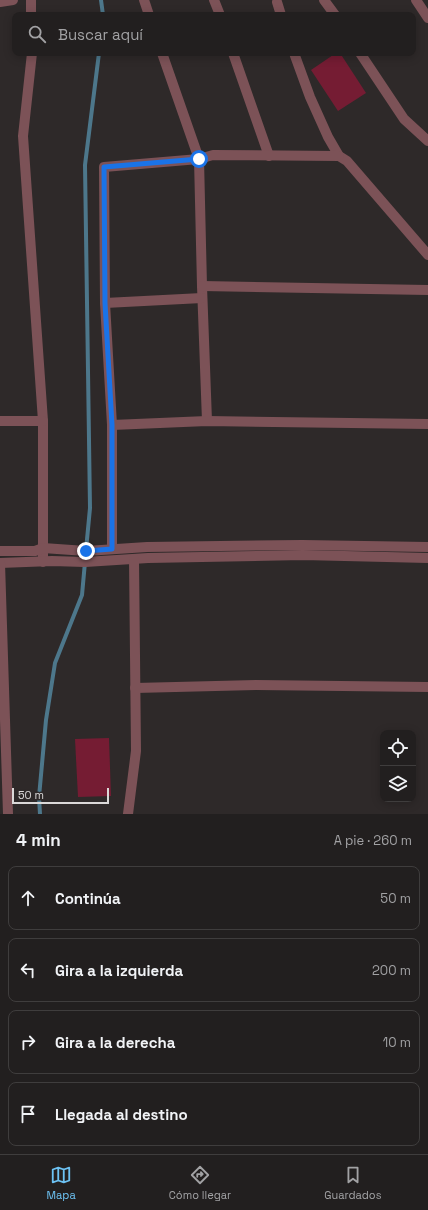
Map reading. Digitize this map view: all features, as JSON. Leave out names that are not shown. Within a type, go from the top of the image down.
[{"type":"street","points":[[0,2],[13,0]]},
{"type":"street","points":[[31,0],[31,12]]},
{"type":"street","points":[[144,0],[148,12]]},
{"type":"street","points":[[214,0],[219,12]]},
{"type":"street","points":[[324,0],[333,12]]},
{"type":"street","points":[[416,0],[428,18]]},
{"type":"street","points":[[276,2],[280,12]]},
{"type":"street","points":[[32,56],[23,136],[43,421],[43,562]]},
{"type":"street","points":[[163,56],[199,159],[206,421]]},
{"type":"street","points":[[234,56],[269,156]]},
{"type":"street","points":[[295,56],[310,97],[328,137],[339,156],[347,161],[428,255]]},
{"type":"street","points":[[362,56],[404,119],[428,141]]},
{"type":"street","points":[[112,549],[112,425],[105,303],[104,167],[199,159],[213,155],[339,156]]},
{"type":"street","points":[[202,286],[428,290]]},
{"type":"street","points":[[105,303],[202,298]]},
{"type":"street","points":[[0,421],[43,421]]},
{"type":"street","points":[[112,425],[206,421],[428,424]]},
{"type":"street","points":[[0,551],[35,551],[43,548],[86,551],[147,547],[302,545],[428,547]]},
{"type":"street","points":[[8,814],[0,563],[85,562],[134,559],[303,555],[428,558]]},
{"type":"street","points":[[128,814],[136,751],[134,559]]},
{"type":"street","points":[[135,688],[256,685],[428,687]]},
{"type":"shaded area","points":[[332,56],[342,56],[366,93],[338,111],[311,70]]},
{"type":"shaded area","points":[[109,738],[111,796],[78,797],[75,739]]},
{"type":"waterway","points":[[101,0],[103,12]]},
{"type":"waterway","points":[[86,550],[90,508],[85,165],[99,56]]},
{"type":"waterway","points":[[40,814],[39,797],[46,720],[55,663],[82,595],[85,562]]},
{"type":"route","points":[[86,551],[112,549],[112,425],[105,303],[104,167],[199,159]]}]
